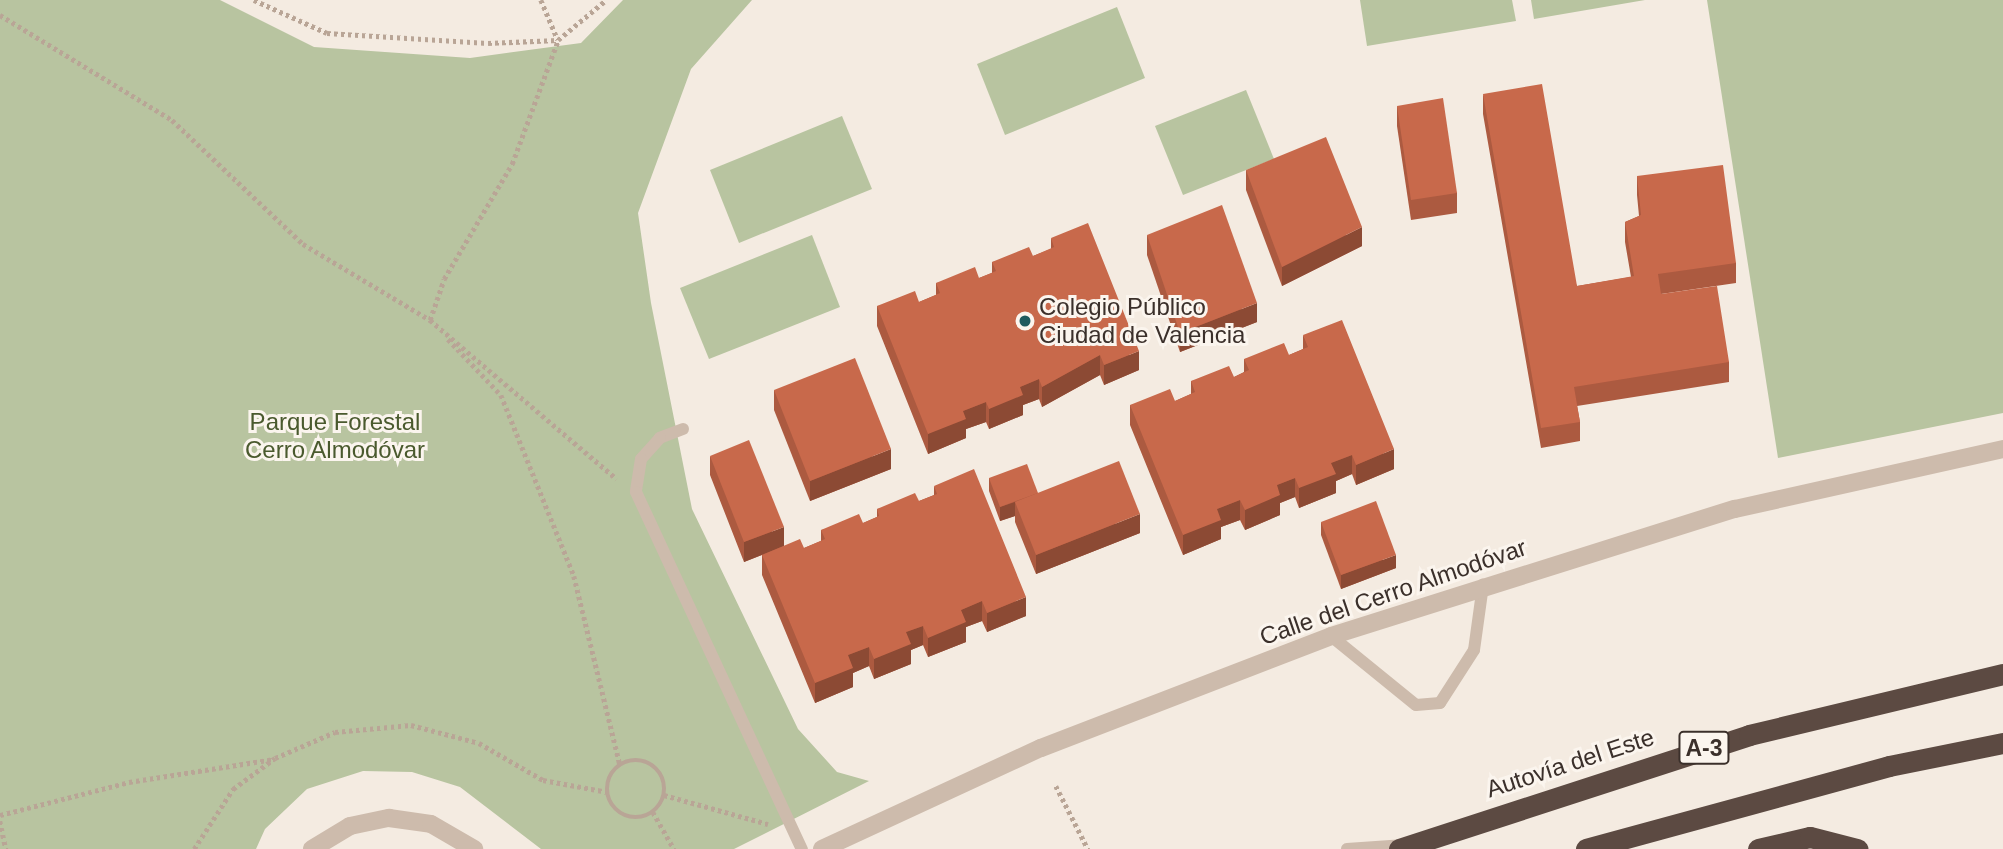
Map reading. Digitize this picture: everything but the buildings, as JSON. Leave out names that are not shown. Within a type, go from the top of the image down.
[{"type":"highway","name":"Autovía del Este","points":[[1406,847],[1749,735],[2003,674]]},
{"type":"highway","points":[[1586,849],[1876,769],[2003,743]]},
{"type":"highway","points":[[1763,849],[1810,837],[1857,849]]},
{"type":"street","name":"Calle del Cerro Almodóvar","points":[[822,849],[1041,748],[1331,636],[1483,585],[1735,509],[2003,449]]},
{"type":"street","points":[[312,849],[351,826],[389,818],[431,824],[474,849]]},
{"type":"lane","points":[[683,429],[660,438],[641,459],[636,492],[802,849]]},
{"type":"lane","points":[[1331,636],[1416,705],[1440,703],[1474,650],[1483,585]]},
{"type":"lane","points":[[1347,849],[1406,847]]},
{"type":"path","points":[[254,0],[327,33],[488,43],[558,40]]},
{"type":"path","points":[[541,0],[558,40]]},
{"type":"path","points":[[430,320],[444,279],[512,164],[558,40],[606,0]]},
{"type":"path","points":[[0,15],[172,120],[303,244],[430,320],[636,492]]},
{"type":"path","points":[[430,320],[501,396],[574,576],[620,765],[608,792]]},
{"type":"path","points":[[194,849],[233,789],[275,758],[335,732],[411,725],[480,743],[543,780],[608,792],[625,815],[653,812]]},
{"type":"path","points":[[0,816],[129,782],[275,758]]},
{"type":"path","points":[[620,765],[638,760],[656,768],[664,795],[653,812]]},
{"type":"path","points":[[1056,786],[1088,849]]},
{"type":"path","points":[[664,795],[775,826],[788,818]]},
{"type":"path","points":[[653,812],[674,849]]},
{"type":"path","points":[[0,821],[6,849]]},
{"type":"green space","name":"Parque Forestal Cerro Almodóvar","points":[[0,0],[220,0],[314,47],[470,58],[581,43],[623,0],[752,0],[691,69],[638,213],[651,303],[692,509],[798,729],[837,772],[869,781],[734,849],[541,849],[460,787],[412,772],[363,771],[307,789],[265,829],[256,849],[0,849]]},
{"type":"green space","points":[[1360,0],[1512,0],[1516,21],[1367,46]]},
{"type":"green space","points":[[1531,0],[1645,0],[1534,19]]},
{"type":"green space","points":[[1707,0],[2003,0],[2003,413],[1778,458]]},
{"type":"green space","points":[[1117,7],[1145,78],[1005,135],[977,64]]},
{"type":"green space","points":[[1246,90],[1274,159],[1183,195],[1155,126]]},
{"type":"green space","points":[[842,116],[872,189],[739,243],[710,170]]},
{"type":"green space","points":[[812,235],[840,307],[709,359],[680,288]]},
{"type":"place","name":"Colegio Público Ciudad de Valencia","points":[[1025,321]]}]
